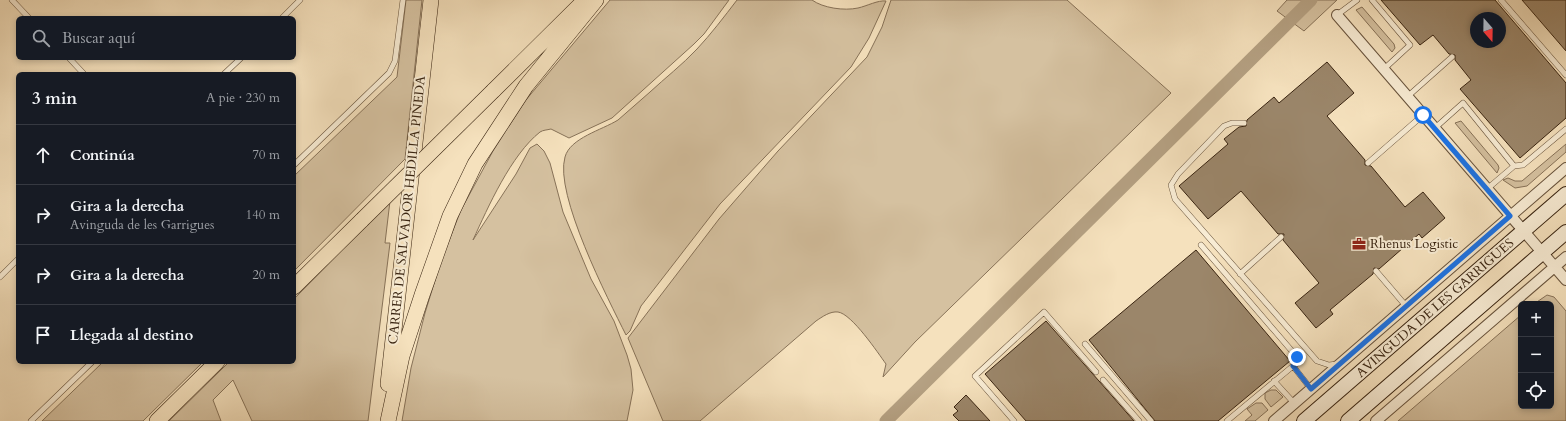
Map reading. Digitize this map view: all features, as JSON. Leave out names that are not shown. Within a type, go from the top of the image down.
[{"type":"main road","name":"CARRER DE SALVADOR HEDILLA PINEDA","points":[[384,421],[431,0]]},
{"type":"main road","points":[[296,285],[585,0]]},
{"type":"main road","points":[[388,421],[402,356],[422,295],[450,216],[472,171],[526,86],[596,0]]},
{"type":"main road","points":[[157,421],[215,364]]},
{"type":"street","points":[[1337,15],[1566,280]]},
{"type":"street","name":"AVINGUDA DE LES GARRIGUES","points":[[1274,421],[1566,168]]},
{"type":"street","name":"AVINGUDA DE LES GARRIGUES","points":[[1304,421],[1566,194]]},
{"type":"street","points":[[1348,421],[1566,232]]},
{"type":"street","points":[[1376,421],[1566,257]]},
{"type":"lane","points":[[12,0],[27,16]]},
{"type":"lane","points":[[284,16],[300,0]]},
{"type":"lane","points":[[296,163],[389,73],[395,61],[403,0]]},
{"type":"lane","points":[[1337,15],[1356,0]]},
{"type":"lane","points":[[1372,0],[1410,45],[1384,69]]},
{"type":"lane","points":[[1501,0],[1566,76]]},
{"type":"lane","points":[[1407,97],[1452,58]]},
{"type":"lane","points":[[70,60],[82,72]]},
{"type":"lane","points":[[226,72],[239,60]]},
{"type":"lane","points":[[1435,128],[1463,103],[1514,166]]},
{"type":"lane","points":[[1368,163],[1423,115]]},
{"type":"lane","points":[[1244,123],[1232,123],[1224,126],[1178,174],[1171,185],[1175,199],[1317,361],[1329,365],[1340,364]]},
{"type":"lane","points":[[1487,189],[1514,166],[1523,165],[1566,129]]},
{"type":"lane","points":[[1240,274],[1281,237]]},
{"type":"lane","points":[[1201,246],[1297,357],[1297,363],[1227,421]]},
{"type":"lane","points":[[0,276],[16,261]]},
{"type":"lane","points":[[1376,271],[1406,306]]},
{"type":"lane","points":[[1014,421],[975,376],[1044,312],[1096,372]]},
{"type":"lane","points":[[1085,344],[1151,421]]},
{"type":"lane","points":[[31,421],[90,364]]},
{"type":"lane","points":[[1293,366],[1311,389]]},
{"type":"lane","points":[[1103,380],[1139,421]]},
{"type":"lane","points":[[1274,382],[1294,403]]},
{"type":"shaded area","points":[[406,0],[422,0],[405,159],[296,269],[296,174],[397,77]]},
{"type":"shaded area","points":[[610,0],[729,0],[704,34],[612,118],[569,138],[551,129],[544,130],[529,142],[519,154],[501,182],[473,240],[516,174],[530,148],[537,144],[544,151],[550,163],[563,212],[591,279],[614,321],[627,355],[631,369],[633,390],[627,421],[402,421],[411,368],[425,313],[441,261],[461,210],[493,151],[525,101]]},
{"type":"shaded area","points":[[737,0],[812,0],[828,7],[846,9],[858,8],[876,2],[886,1],[869,38],[851,67],[720,204],[641,306],[630,331],[626,335],[596,273],[575,220],[567,195],[564,174],[565,157],[568,150],[573,145],[587,135],[618,120],[679,66],[702,43]]},
{"type":"shaded area","points":[[891,0],[1067,0],[1171,93],[915,342],[883,377],[886,364],[857,326],[844,314],[832,312],[816,321],[700,421],[663,421],[628,338],[719,219],[778,151],[867,57],[882,27]]},
{"type":"shaded area","points":[[1287,0],[1337,0],[1304,31],[1277,11]]},
{"type":"shaded area","points":[[1362,7],[1394,44],[1395,48],[1392,52],[1356,10]]},
{"type":"shaded area","points":[[1461,121],[1498,165],[1499,168],[1497,173],[1455,123]]},
{"type":"shaded area","points":[[1566,144],[1566,152],[1527,186],[1515,188],[1503,180],[1508,178],[1515,181],[1522,181]]},
{"type":"shaded area","points":[[390,201],[385,243],[390,243],[368,421],[252,421],[233,380],[213,400],[221,421],[169,421],[227,364],[296,364],[296,297]]},
{"type":"shaded area","points":[[1547,295],[1554,297],[1566,311],[1566,421],[1398,421],[1518,318],[1518,409],[1554,409],[1554,301],[1538,301]]},
{"type":"shaded area","points":[[101,364],[201,364],[143,421],[42,421]]},
{"type":"shaded area","points":[[1271,390],[1276,390],[1283,397],[1271,407],[1265,399],[1265,393]]},
{"type":"shaded area","points":[[1256,403],[1262,403],[1268,410],[1255,421],[1245,421],[1252,415],[1247,409]]},
{"type":"building","points":[[1381,0],[1495,0],[1505,12],[1470,12],[1470,48],[1506,48],[1506,13],[1566,83],[1566,118],[1520,158],[1460,89],[1471,80],[1455,60],[1455,55],[1449,54],[1433,35],[1420,45]]},
{"type":"building","points":[[1522,0],[1566,0],[1566,51]]},
{"type":"building","points":[[1327,62],[1354,93],[1327,116],[1365,160],[1365,165],[1371,166],[1405,207],[1423,192],[1445,218],[1422,238],[1419,234],[1379,269],[1374,268],[1373,274],[1330,310],[1333,314],[1316,328],[1295,303],[1319,283],[1283,240],[1284,234],[1278,234],[1241,191],[1208,219],[1179,186],[1228,144],[1224,139],[1239,127],[1246,126],[1247,120],[1274,97],[1279,103]]},
{"type":"building","points":[[1196,250],[1290,361],[1218,421],[1155,421],[1089,340]]},
{"type":"building","points":[[1046,321],[1134,421],[1026,421],[985,374]]},
{"type":"building","points":[[966,395],[990,421],[959,421],[953,415],[958,411],[954,407]]},
{"type":"waterway","points":[[886,421],[1311,0]]},
{"type":"place","name":"Rhenus Logistic","points":[[1359,244]]},
{"type":"route","points":[[1297,357],[1297,363],[1293,366],[1311,389],[1510,216],[1423,115]]}]
